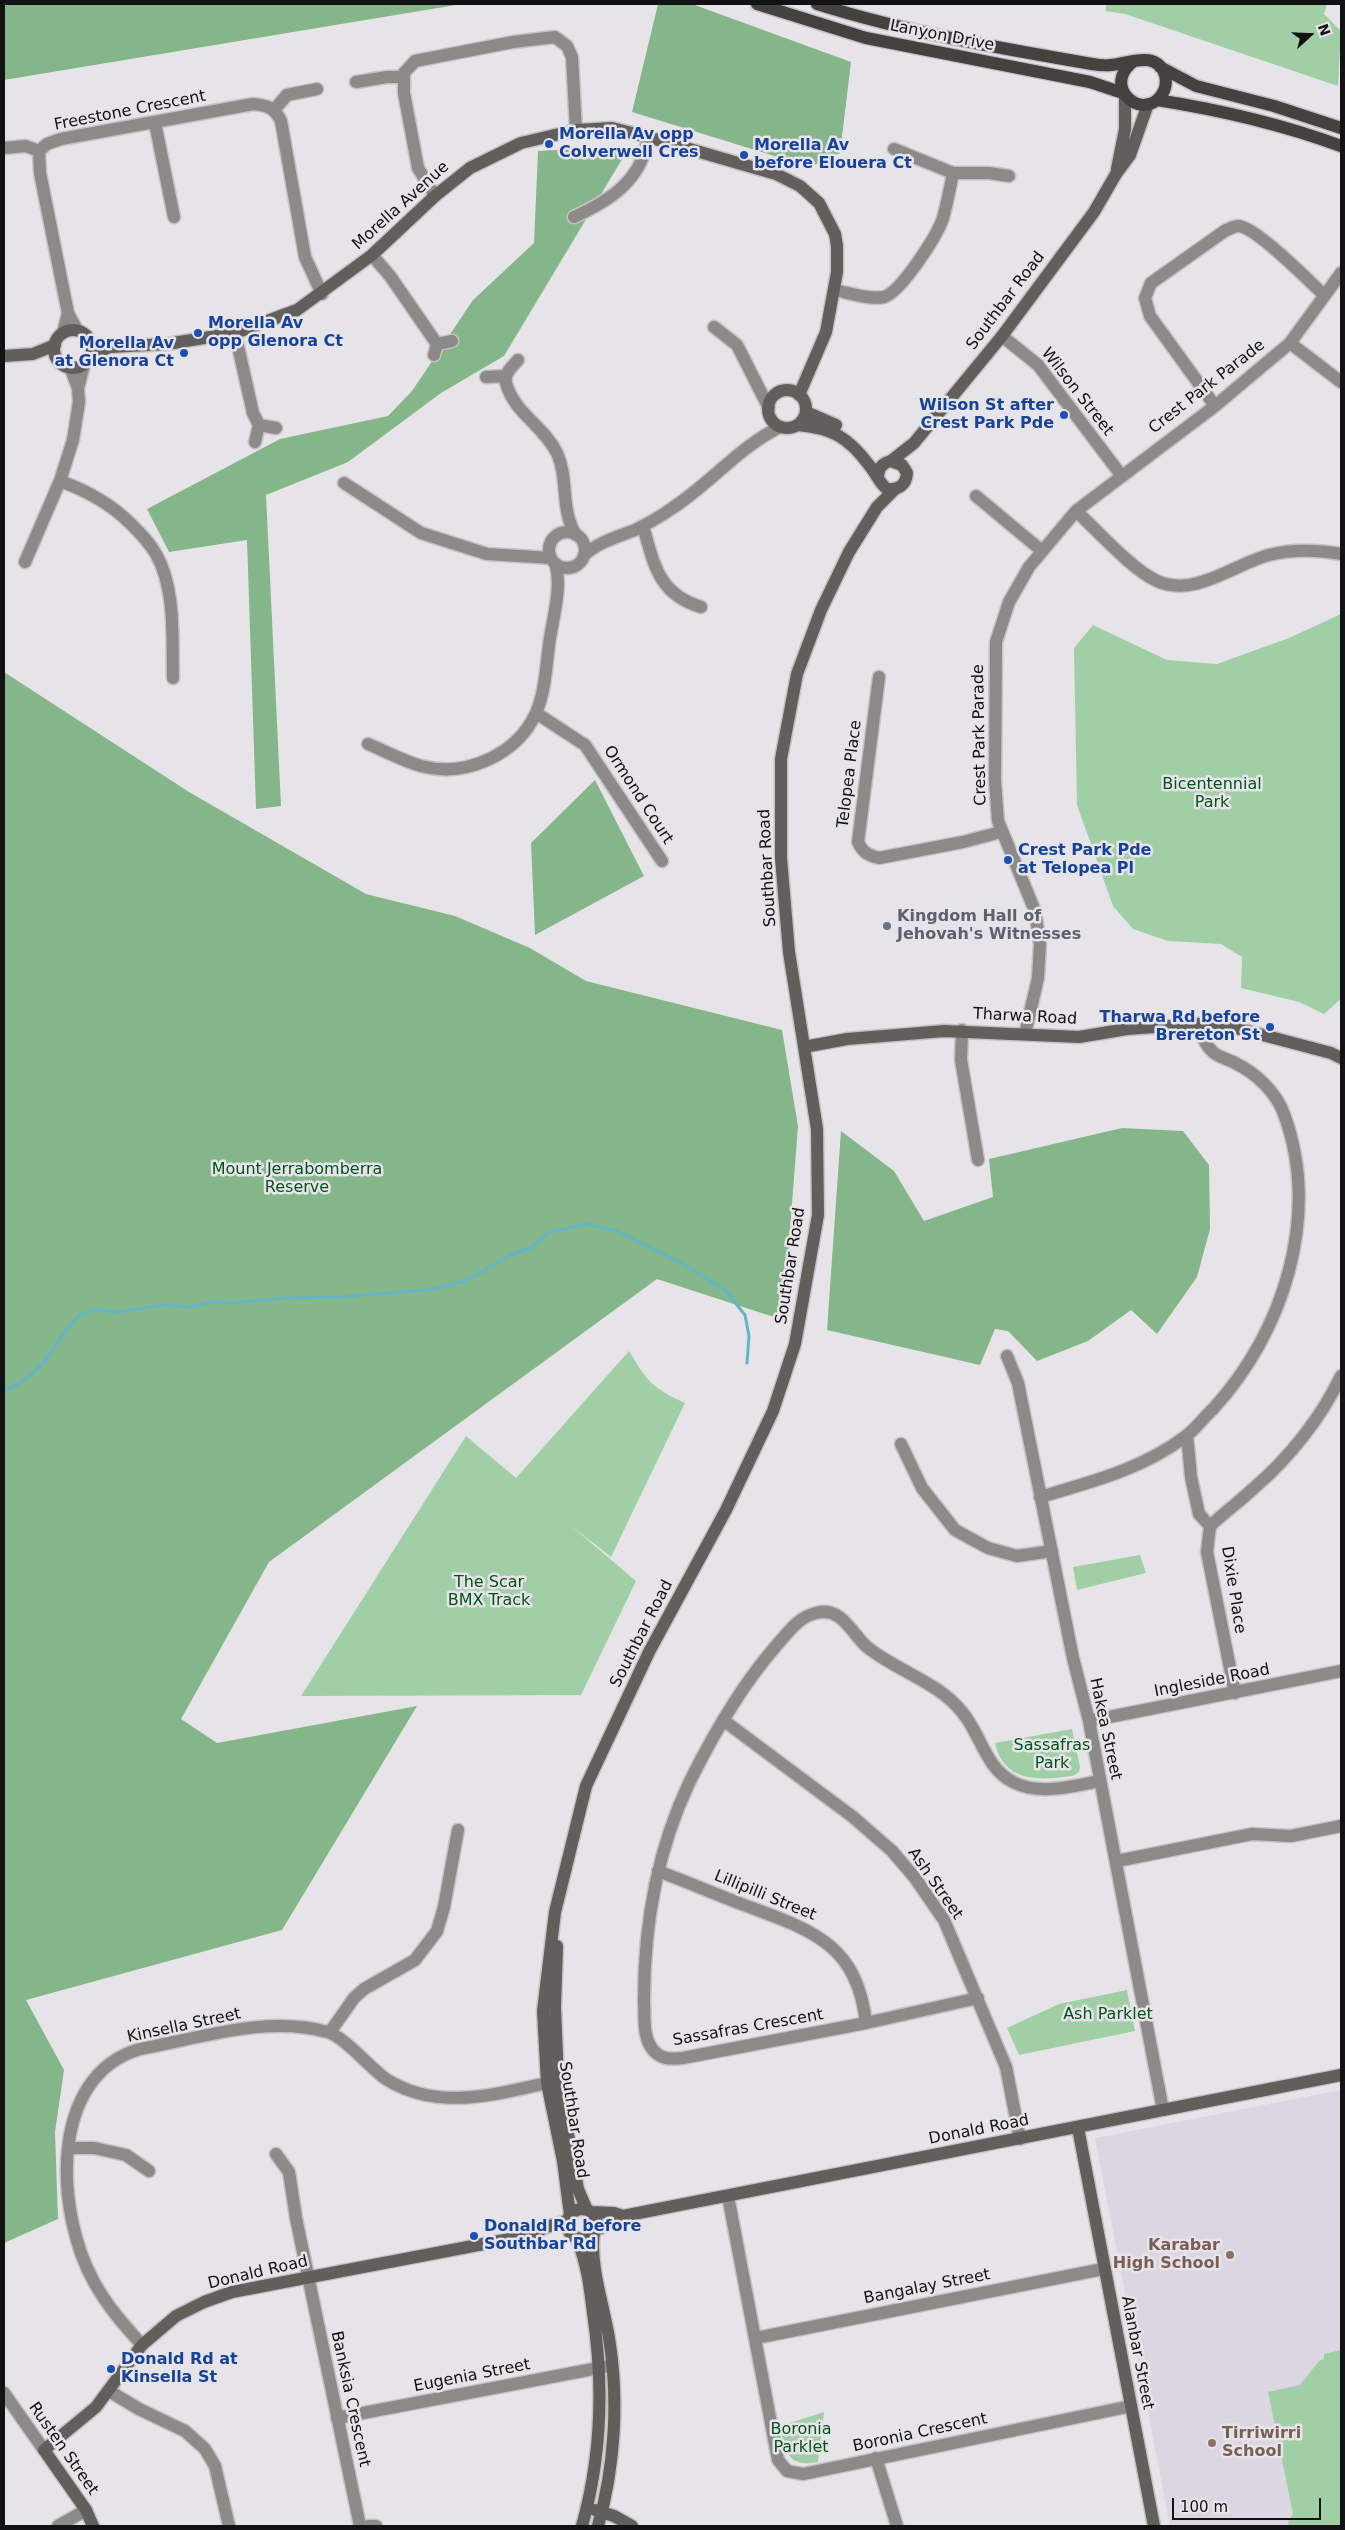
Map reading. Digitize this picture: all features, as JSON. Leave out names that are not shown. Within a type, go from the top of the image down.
[{"type":"main road","name":"Lanyon Drive","points":[[757,4],[866,38],[1084,81],[1124,94]]},
{"type":"main road","name":"Lanyon Drive","points":[[817,4],[854,16],[936,36],[1010,50],[1109,66],[1134,61]]},
{"type":"main road","points":[[1341,128],[1274,106],[1196,86],[1152,61],[1134,61],[1126,66],[1122,74],[1120,83],[1124,94],[1140,104],[1153,102],[1222,110],[1258,119],[1341,146]]},
{"type":"main road","points":[[1153,102],[1166,84],[1165,75],[1160,67]]},
{"type":"street","points":[[435,196],[418,168],[404,93],[403,77],[410,64],[421,59],[513,42],[555,37],[567,46],[572,57],[576,130]]},
{"type":"street","points":[[356,82],[387,76],[403,77]]},
{"type":"street","points":[[317,89],[287,95],[274,110],[282,129],[305,257],[322,294]]},
{"type":"street","name":"Southbar Road","points":[[1116,174],[1125,128],[1124,94]]},
{"type":"street","name":"Southbar Road","points":[[887,463],[914,443],[1002,336],[1022,306],[1094,212],[1116,174],[1130,155],[1153,102]]},
{"type":"street","name":"Freestone Crescent","points":[[77,330],[68,313],[40,172],[40,151],[48,144],[61,139],[254,104],[264,105],[274,110]]},
{"type":"street","points":[[155,122],[174,217]]},
{"type":"street","name":"Morella Avenue","points":[[89,338],[110,347],[168,344],[235,333],[297,310],[322,294],[372,255],[435,196],[470,168],[521,143],[576,130],[612,128],[776,174],[800,186],[819,202],[835,234],[838,258],[826,332],[816,359],[798,390]]},
{"type":"street","points":[[574,217],[597,206],[624,186],[642,163],[648,137]]},
{"type":"street","points":[[4,148],[26,146],[40,151]]},
{"type":"street","points":[[894,149],[953,174],[989,173],[1010,176]]},
{"type":"street","points":[[834,290],[877,298],[888,295],[898,287],[937,231],[943,218],[953,174]]},
{"type":"street","points":[[1215,406],[1150,316],[1145,298],[1151,283],[1226,230],[1238,226],[1250,230],[1290,262],[1324,294]]},
{"type":"street","points":[[372,255],[390,276],[436,349],[452,341]]},
{"type":"street","name":"Crest Park Parade","points":[[1025,1034],[1038,978],[1040,944],[1035,911],[1001,832],[994,781],[996,642],[1009,602],[1029,567],[1076,511],[1121,475],[1215,406],[1290,343],[1341,272]]},
{"type":"street","name":"Freestone Crescent","points":[[63,333],[68,313]]},
{"type":"street","points":[[714,327],[737,345],[754,382],[771,409],[792,427],[798,425],[823,427],[840,436],[869,464],[885,484]]},
{"type":"street","points":[[32,354],[55,345],[63,333],[77,330],[89,338],[92,346],[78,388]]},
{"type":"street","points":[[235,333],[253,413],[259,425],[255,442]]},
{"type":"street","name":"Wilson Street","points":[[1002,336],[1038,365],[1121,475]]},
{"type":"street","points":[[1290,343],[1341,382]]},
{"type":"street","points":[[55,345],[58,359]]},
{"type":"street","name":"Morella Avenue","points":[[87,360],[110,347]]},
{"type":"street","points":[[4,356],[32,354],[58,359],[70,367],[78,388],[79,402],[73,440],[60,481],[25,562]]},
{"type":"street","points":[[70,367],[87,360]]},
{"type":"street","points":[[344,483],[421,533],[487,554],[524,555],[553,560],[566,567],[580,559],[584,549],[569,522],[558,456],[549,440],[518,408],[508,388],[506,376],[518,360]]},
{"type":"street","points":[[486,377],[506,376]]},
{"type":"street","points":[[557,594],[566,576],[593,547],[643,526],[694,494],[762,436],[771,409],[781,392],[798,390],[805,404],[806,412],[798,425]]},
{"type":"street","points":[[806,412],[843,430],[887,463],[902,465],[906,470],[905,483],[885,484]]},
{"type":"street","points":[[259,425],[276,428]]},
{"type":"street","name":"Southbar Road","points":[[906,470],[914,443]]},
{"type":"street","points":[[885,484],[878,471],[887,463]]},
{"type":"street","points":[[60,481],[80,488],[118,510],[146,539],[157,555],[169,596],[173,678]]},
{"type":"street","name":"Southbar Road","points":[[568,2218],[553,2082],[558,1964],[555,1912],[586,1786],[649,1652],[726,1510],[773,1411],[795,1344],[818,1215],[817,1128],[789,952],[781,858],[781,759],[797,674],[821,610],[845,561],[877,507],[885,484]]},
{"type":"street","points":[[976,496],[1042,551]]},
{"type":"street","points":[[368,744],[421,766],[449,769],[469,767],[496,756],[510,746],[536,713],[541,694],[557,594],[558,571],[549,553],[566,508]]},
{"type":"street","points":[[1076,511],[1147,575],[1168,585],[1180,586],[1200,582],[1256,558],[1284,552],[1311,550],[1341,554]]},
{"type":"street","points":[[643,526],[658,575],[683,602],[701,607]]},
{"type":"street","points":[[524,555],[538,550],[555,537],[571,532],[578,537],[613,537]]},
{"type":"street","name":"Telopea Place","points":[[879,677],[858,842],[861,849],[867,855],[879,858],[963,842],[1001,832]]},
{"type":"street","name":"Ormond Court","points":[[536,713],[585,746],[662,861]]},
{"type":"street","points":[[1040,1497],[1122,1473],[1187,1436],[1223,1397],[1240,1375],[1267,1330],[1284,1290],[1293,1255],[1298,1224],[1297,1176],[1293,1142],[1283,1112],[1258,1077],[1238,1064],[1212,1052],[1202,1036],[1198,1024]]},
{"type":"street","name":"Tharwa Road","points":[[804,1047],[891,1034],[962,1030],[1047,1037],[1079,1037],[1127,1028],[1198,1024],[1240,1029],[1338,1054]]},
{"type":"street","points":[[962,1030],[960,1060],[978,1160]]},
{"type":"street","name":"Hakea Street","points":[[1007,1356],[1018,1383],[1073,1658],[1089,1721],[1163,2110]]},
{"type":"street","points":[[1210,1526],[1289,1454],[1315,1421],[1341,1376]]},
{"type":"street","name":"Dixie Place","points":[[1187,1436],[1191,1477],[1199,1514],[1210,1526],[1207,1552],[1235,1693]]},
{"type":"street","points":[[901,1444],[922,1488],[955,1530],[988,1548],[1017,1556],[1052,1552]]},
{"type":"street","name":"Sassafras Crescent","points":[[978,1998],[866,2023],[683,2058],[672,2059],[659,2056],[650,2046],[646,2033],[644,1988],[649,1923],[658,1871],[669,1835],[690,1782],[722,1720],[766,1658],[794,1625],[810,1615],[825,1611],[841,1618],[865,1645],[881,1657],[952,1701],[971,1724],[988,1758],[1004,1777],[1015,1784],[1042,1789],[1100,1781]]},
{"type":"street","name":"Ingleside Road","points":[[1089,1721],[1341,1671]]},
{"type":"street","name":"Ash Street","points":[[722,1720],[853,1817],[892,1851],[915,1878],[944,1920],[1006,2067],[1020,2139]]},
{"type":"street","points":[[1117,1861],[1252,1834],[1291,1836],[1341,1826]]},
{"type":"street","points":[[330,2032],[354,1998],[364,1989],[415,1960],[437,1931],[444,1907],[458,1830]]},
{"type":"street","name":"Lillipilli Street","points":[[658,1871],[780,1918],[825,1941],[846,1963],[856,1979],[864,2001],[866,2023]]},
{"type":"street","name":"Kinsella Street","points":[[142,2345],[114,2315],[94,2282],[78,2244],[69,2210],[67,2181],[72,2125],[80,2102],[92,2081],[105,2067],[126,2053],[271,2025],[293,2024],[330,2032],[386,2079],[413,2092],[448,2099],[488,2096],[553,2082]]},
{"type":"street","name":"Donald Road","points":[[595,2231],[623,2216],[1341,2075]]},
{"type":"street","name":"Southbar Road","points":[[553,2082],[578,2189],[589,2211]]},
{"type":"street","name":"Alanbar Street","points":[[1078,2128],[1103,2268],[1154,2526]]},
{"type":"street","points":[[69,2148],[94,2148],[126,2155],[149,2171]]},
{"type":"street","name":"Banksia Crescent","points":[[276,2154],[289,2172],[308,2278],[360,2526]]},
{"type":"street","name":"Boronia Crescent","points":[[728,2196],[778,2460],[787,2471],[803,2474],[1131,2406]]},
{"type":"street","points":[[582,2526],[588,2508],[607,2367],[588,2272],[574,2237],[567,2227],[568,2218],[577,2210],[589,2211],[596,2220],[594,2255],[607,2367],[614,2428],[610,2466],[598,2526]]},
{"type":"street","name":"Donald Road","points":[[589,2211],[614,2213],[623,2216]]},
{"type":"street","name":"Donald Road","points":[[536,2234],[543,2228],[568,2218]]},
{"type":"street","points":[[574,2237],[587,2239],[595,2231]]},
{"type":"street","name":"Donald Road","points":[[44,2450],[80,2422],[109,2391],[142,2345],[176,2316],[204,2302],[232,2292],[536,2234],[574,2237]]},
{"type":"street","name":"Bangalay Street","points":[[756,2338],[1103,2268]]},
{"type":"street","name":"Eugenia Street","points":[[337,2418],[607,2367]]},
{"type":"street","points":[[109,2391],[139,2409],[185,2432],[205,2449],[215,2466],[229,2526]]},
{"type":"street","name":"Rusten Street","points":[[4,2393],[86,2510],[93,2526]]},
{"type":"street","points":[[876,2458],[896,2526]]},
{"type":"street","points":[[588,2508],[602,2512],[632,2526]]},
{"type":"street","points":[[58,2526],[86,2510]]},
{"type":"street","points":[[368,2526],[376,2526]]},
{"type":"shaded area","name":"Karabar High School","points":[[1341,2090],[1341,2526],[1170,2526],[1095,2138]]},
{"type":"green space","points":[[4,4],[462,4],[4,80]]},
{"type":"green space","points":[[658,4],[692,4],[851,62],[840,153],[810,167],[632,112]]},
{"type":"green space","points":[[1106,4],[1327,4],[1324,14],[1341,31],[1338,86],[1125,14],[1106,11]]},
{"type":"green space","points":[[630,146],[504,356],[441,393],[348,462],[266,495],[281,806],[256,809],[247,540],[169,552],[147,509],[280,439],[388,416],[412,391],[473,300],[534,243],[538,151]]},
{"type":"green space","name":"Bicentennial Park","points":[[1341,614],[1341,999],[1324,1014],[1299,1002],[1241,988],[1242,957],[1221,944],[1168,941],[1133,929],[1113,906],[1077,805],[1074,648],[1093,625],[1167,660],[1217,664],[1289,638]]},
{"type":"green space","name":"Mount Jerrabomberra Reserve","points":[[4,672],[189,792],[366,894],[455,916],[530,948],[586,981],[782,1030],[798,1126],[783,1320],[657,1279],[269,1562],[181,1719],[217,1743],[417,1706],[282,1930],[26,2000],[64,2070],[55,2132],[58,2219],[4,2243]]},
{"type":"green space","points":[[595,780],[644,876],[535,935],[531,843]]},
{"type":"green space","points":[[1122,1128],[1183,1131],[1209,1165],[1210,1229],[1197,1277],[1157,1334],[1131,1310],[1088,1341],[1037,1361],[1008,1331],[995,1329],[980,1365],[827,1330],[841,1131],[894,1171],[924,1221],[993,1197],[989,1159]]},
{"type":"green space","name":"The Scar BMX Track","points":[[629,1351],[651,1383],[665,1393],[685,1403],[611,1557],[570,1525],[636,1581],[581,1695],[301,1696],[466,1436],[516,1478]]},
{"type":"green space","points":[[1140,1555],[1146,1573],[1077,1590],[1073,1567]]},
{"type":"green space","name":"Sassafras Park","points":[[1072,1729],[1080,1767],[1079,1772],[1073,1776],[1037,1778],[1015,1773],[1006,1766],[995,1743]]},
{"type":"green space","name":"Ash Parklet","points":[[1127,1990],[1135,2031],[1019,2055],[1007,2028],[1059,2004]]},
{"type":"green space","points":[[1341,2350],[1341,2526],[1289,2526],[1288,2522],[1293,2514],[1268,2392],[1300,2385],[1319,2361],[1324,2359],[1324,2354]]},
{"type":"green space","name":"Boronia Parklet","points":[[824,2412],[818,2462],[808,2463],[794,2460],[786,2450],[780,2426]]},
{"type":"waterway","points":[[4,1390],[17,1385],[33,1373],[45,1361],[66,1330],[80,1315],[94,1310],[118,1312],[164,1305],[191,1307],[211,1302],[233,1303],[283,1298],[340,1297],[434,1289],[461,1282],[482,1272],[509,1256],[530,1248],[550,1232],[586,1224],[617,1231],[681,1263],[725,1290],[745,1315],[749,1336],[747,1363]]},
{"type":"place","name":"Morella Av opp Colverwell Cres","points":[[549,144]]},
{"type":"place","name":"Morella Av before Elouera Ct","points":[[744,155]]},
{"type":"place","name":"Morella Av opp Glenora Ct","points":[[198,333]]},
{"type":"place","name":"Morella Av at Glenora Ct","points":[[184,353]]},
{"type":"place","name":"Wilson St after Crest Park Pde","points":[[1064,415]]},
{"type":"place","name":"Crest Park Pde at Telopea Pl","points":[[1008,860]]},
{"type":"place","name":"Kingdom Hall of Jehovah's Witnesses","points":[[887,926]]},
{"type":"place","name":"Tharwa Rd before Brereton St","points":[[1270,1027]]},
{"type":"place","name":"Donald Rd before Southbar Rd","points":[[474,2236]]},
{"type":"place","name":"Karabar High School","points":[[1230,2255]]},
{"type":"place","name":"Donald Rd at Kinsella St","points":[[111,2369]]},
{"type":"place","name":"Tirriwirri School","points":[[1212,2443]]}]
